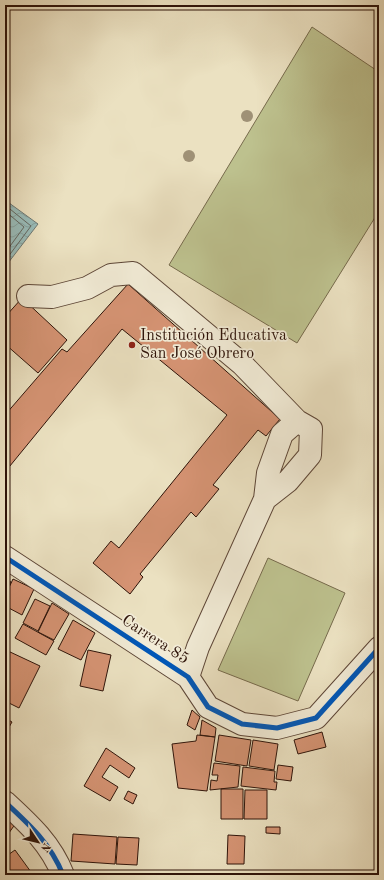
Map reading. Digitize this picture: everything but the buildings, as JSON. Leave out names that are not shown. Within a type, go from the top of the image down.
[{"type":"street","points":[[28,296],[52,297],[87,288],[111,275],[133,274],[242,364],[298,420],[311,429],[310,455],[288,481],[265,500]]},
{"type":"street","points":[[188,677],[198,647],[265,500],[268,473],[282,434],[298,420]]},
{"type":"street","name":"Carrera 85","points":[[5,557],[188,677],[208,707],[242,724],[277,728],[316,718],[379,648]]},
{"type":"street","points":[[5,802],[35,829],[56,858],[63,875]]},
{"type":"green space","points":[[312,27],[379,72],[379,211],[297,343],[169,265]]},
{"type":"green space","points":[[268,558],[345,593],[298,701],[218,670]]},
{"type":"water","points":[[5,200],[38,224],[5,267]]},
{"type":"cycle path","points":[[5,557],[188,677],[208,707],[242,724],[277,728],[316,718],[379,648]]},
{"type":"cycle path","points":[[5,802],[46,844],[63,875]]},
{"type":"place","name":"Institución Educativa San José Obrero","points":[[132,345]]}]
